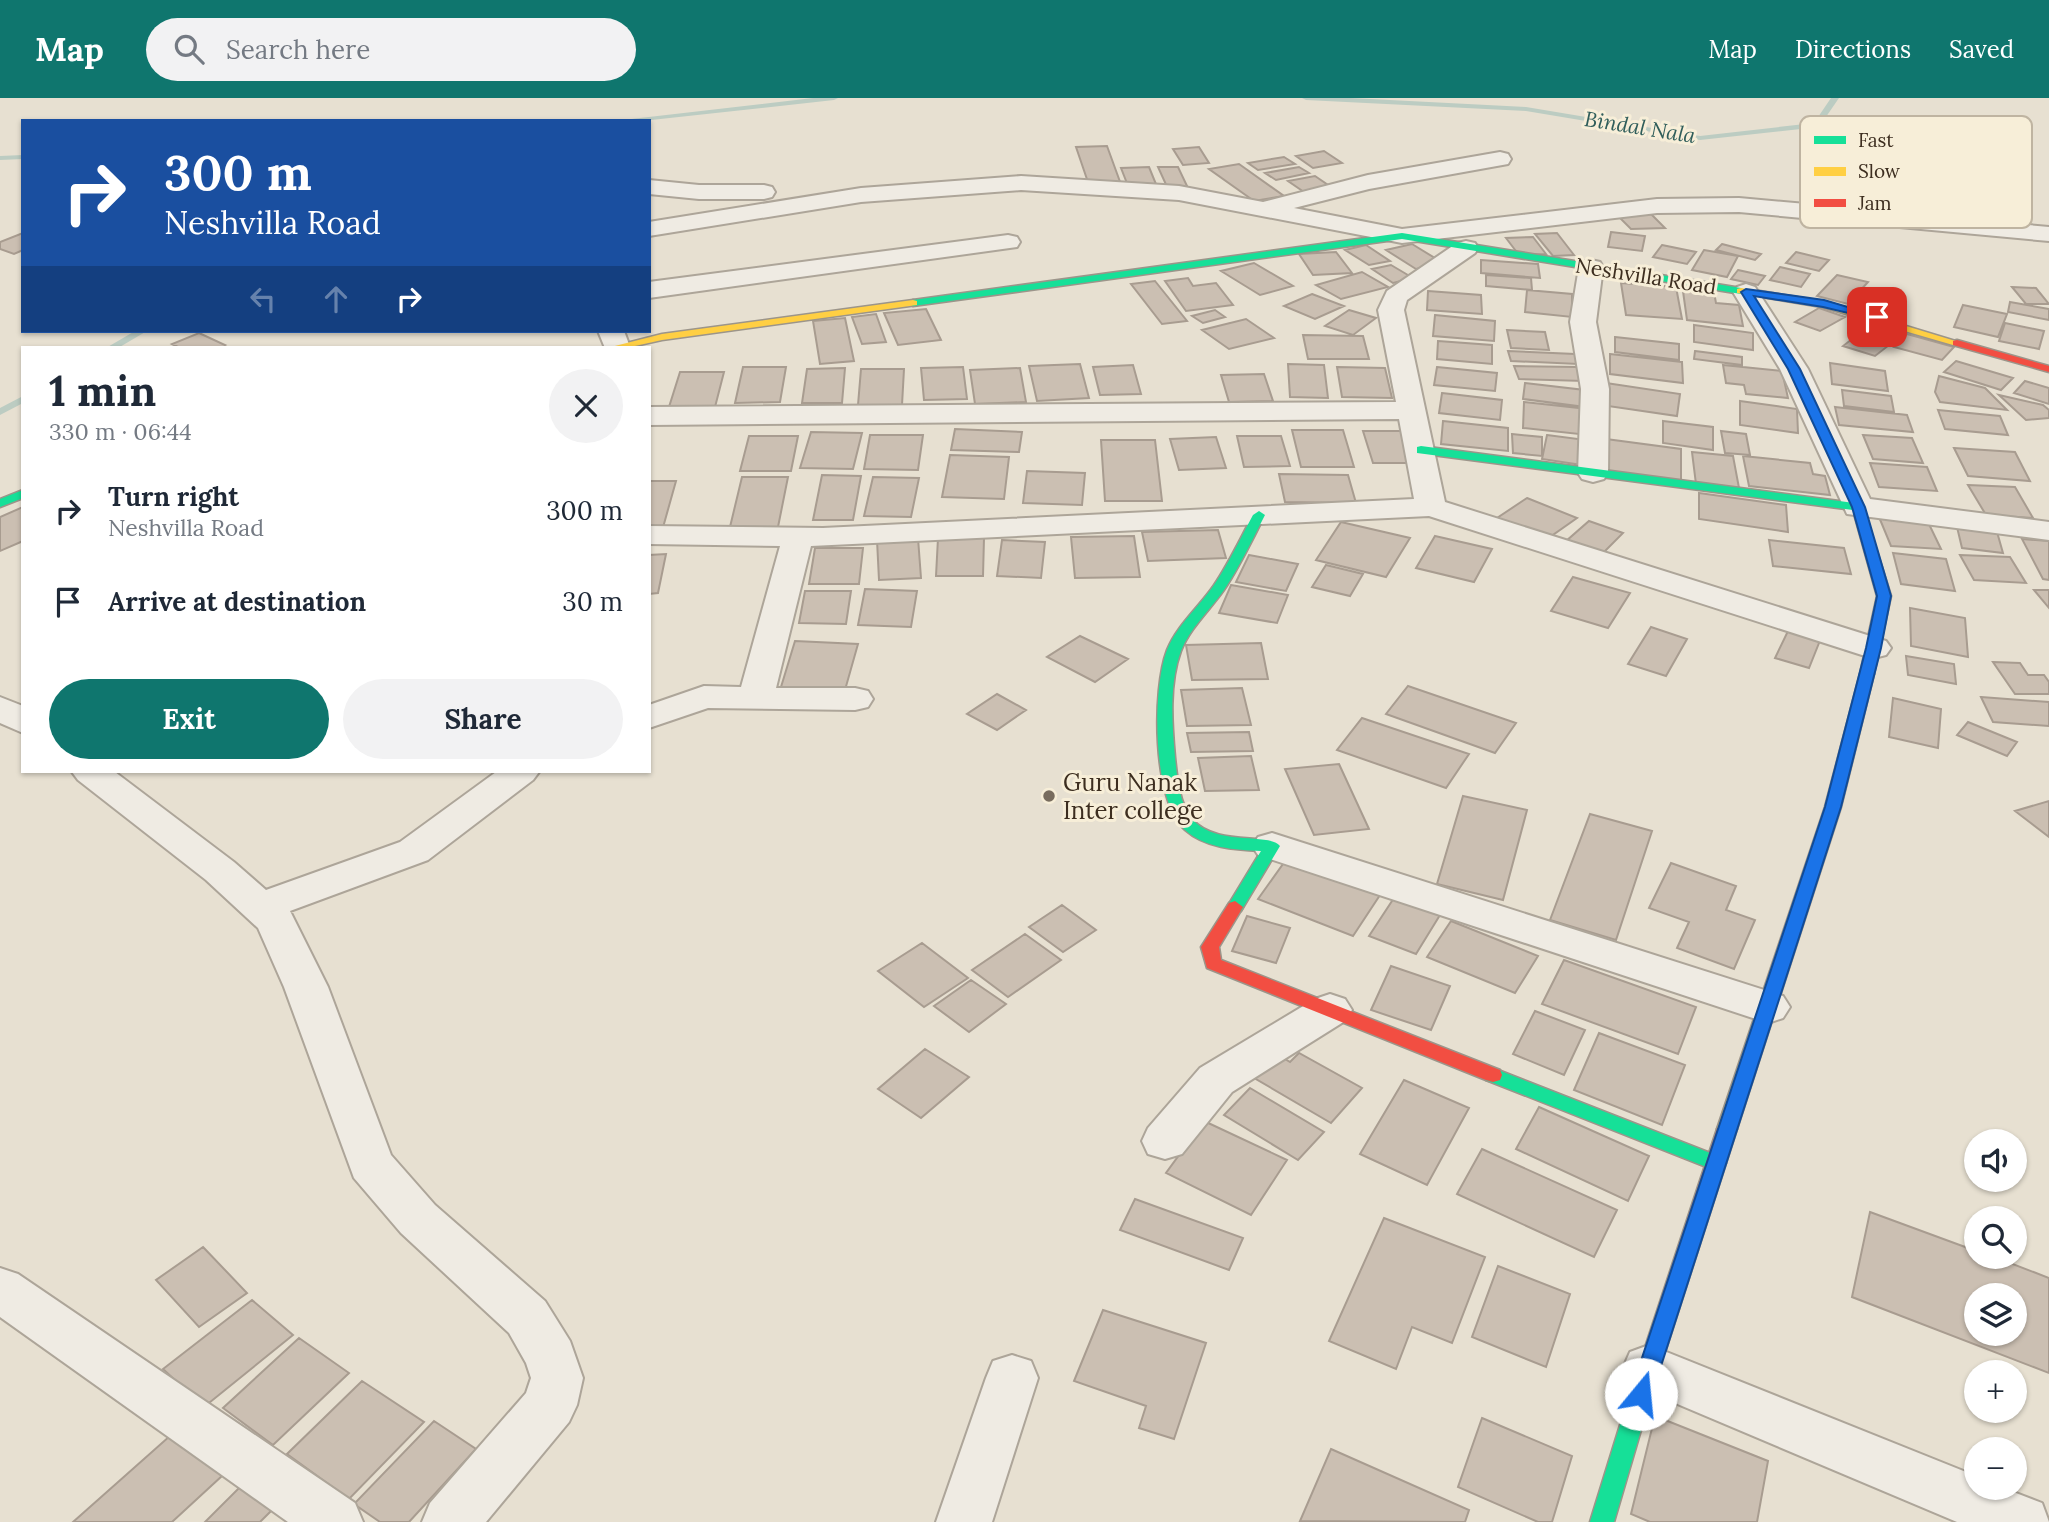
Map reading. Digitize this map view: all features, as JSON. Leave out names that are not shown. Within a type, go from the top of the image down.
[{"type":"street","points":[[1263,209],[1368,182],[1500,159]]},
{"type":"street","points":[[651,187],[699,192],[861,195],[1040,184],[1082,189],[1186,194],[1402,236],[1678,205],[1739,205],[1800,211]]},
{"type":"street","points":[[651,229],[861,195]]},
{"type":"street","points":[[1985,228],[2049,234]]},
{"type":"street","name":"Neshvilla Road","points":[[613,342],[1402,236],[1852,310],[2049,369]]},
{"type":"street","points":[[651,290],[1009,242]]},
{"type":"street","points":[[1431,507],[1391,310],[1396,296],[1466,248]]},
{"type":"street","points":[[1591,267],[1583,322],[1595,389],[1593,473]]},
{"type":"street","points":[[1602,1522],[1649,1368],[1833,807],[1874,648],[1884,596],[1858,507],[1794,369],[1746,292]]},
{"type":"street","points":[[651,416],[1413,410]]},
{"type":"street","points":[[1421,450],[2049,531]]},
{"type":"street","points":[[0,503],[21,495]]},
{"type":"street","points":[[651,535],[798,537],[1431,507],[1874,648]]},
{"type":"street","points":[[1259,515],[1223,582],[1174,650],[1166,679],[1165,710],[1173,790],[1181,818],[1209,837],[1237,847],[1272,846],[1768,1007]]},
{"type":"street","points":[[756,698],[798,537]]},
{"type":"street","points":[[651,716],[704,697],[855,699]]},
{"type":"street","points":[[0,708],[21,721]]},
{"type":"street","points":[[92,773],[220,871],[275,920],[306,987],[371,1165],[418,1219],[527,1317],[551,1357],[557,1378],[550,1405],[450,1522]]},
{"type":"street","points":[[260,907],[414,851],[519,773]]},
{"type":"street","points":[[1272,846],[1210,947],[1213,964],[1716,1163]]},
{"type":"street","points":[[1165,1141],[1216,1080],[1330,1010]]},
{"type":"street","points":[[0,1289],[335,1522]]},
{"type":"street","points":[[1649,1368],[2022,1522]]},
{"type":"street","points":[[964,1522],[1012,1378]]},
{"type":"building","points":[[1107,146],[1123,190],[1091,191],[1076,147]]},
{"type":"building","points":[[1199,147],[1209,163],[1183,165],[1173,149]]},
{"type":"building","points":[[1324,151],[1342,163],[1313,168],[1296,156]]},
{"type":"building","points":[[1284,157],[1295,164],[1258,170],[1248,163]]},
{"type":"building","points":[[1239,164],[1284,196],[1254,201],[1209,169]]},
{"type":"building","points":[[1149,167],[1158,189],[1130,191],[1121,168]]},
{"type":"building","points":[[1158,167],[1178,167],[1188,188],[1168,189]]},
{"type":"building","points":[[1299,167],[1309,173],[1276,180],[1265,173]]},
{"type":"building","points":[[1315,176],[1331,187],[1304,192],[1288,181]]},
{"type":"building","points":[[1651,214],[1665,228],[1631,229],[1617,215]]},
{"type":"building","points":[[1611,232],[1645,236],[1642,251],[1608,247]]},
{"type":"building","points":[[1557,233],[1574,255],[1553,256],[1535,234]]},
{"type":"building","points":[[21,234],[21,251],[14,254],[0,249],[0,242]]},
{"type":"building","points":[[1533,237],[1546,254],[1519,255],[1506,238]]},
{"type":"building","points":[[1412,244],[1443,263],[1416,269],[1386,250]]},
{"type":"building","points":[[1722,244],[1761,254],[1755,260],[1716,250]]},
{"type":"building","points":[[1366,245],[1390,261],[1369,265],[1345,250]]},
{"type":"building","points":[[1662,245],[1696,252],[1687,264],[1653,257]]},
{"type":"building","points":[[1704,250],[1738,256],[1727,277],[1692,270]]},
{"type":"building","points":[[1336,252],[1352,273],[1313,275],[1299,254]]},
{"type":"building","points":[[1796,252],[1829,260],[1819,271],[1786,263]]},
{"type":"building","points":[[1481,260],[1538,264],[1540,278],[1481,273]]},
{"type":"building","points":[[1254,263],[1293,286],[1260,295],[1221,271]]},
{"type":"building","points":[[1391,265],[1413,278],[1393,283],[1372,269]]},
{"type":"building","points":[[1780,267],[1810,274],[1801,287],[1770,280]]},
{"type":"building","points":[[1738,270],[1765,276],[1758,285],[1731,279]]},
{"type":"building","points":[[1362,272],[1388,287],[1341,299],[1316,285]]},
{"type":"building","points":[[1486,275],[1531,278],[1532,290],[1486,286]]},
{"type":"building","points":[[1837,275],[1868,282],[1848,304],[1817,296]]},
{"type":"building","points":[[1188,278],[1193,286],[1216,283],[1233,305],[1186,311],[1165,281]]},
{"type":"building","points":[[1155,281],[1187,321],[1162,324],[1131,284]]},
{"type":"building","points":[[1621,283],[1676,287],[1682,319],[1626,315]]},
{"type":"building","points":[[1682,284],[1713,287],[1716,303],[1739,305],[1743,326],[1687,320]]},
{"type":"building","points":[[2012,287],[2036,288],[2049,304],[2026,304]]},
{"type":"building","points":[[1527,290],[1572,294],[1572,317],[1525,312]]},
{"type":"building","points":[[1428,291],[1481,295],[1482,314],[1427,310]]},
{"type":"building","points":[[1312,294],[1344,306],[1315,319],[1284,306]]},
{"type":"building","points":[[2010,302],[2049,309],[2049,320],[2008,312]]},
{"type":"building","points":[[1963,305],[2007,314],[1998,337],[1954,327]]},
{"type":"building","points":[[1819,308],[1845,317],[1820,331],[1795,322]]},
{"type":"building","points":[[926,309],[941,340],[898,345],[884,313]]},
{"type":"building","points":[[1215,310],[1225,317],[1203,323],[1192,316]]},
{"type":"building","points":[[1349,310],[1376,318],[1353,335],[1325,326]]},
{"type":"building","points":[[876,314],[886,342],[862,344],[852,317]]},
{"type":"building","points":[[1435,315],[1495,321],[1494,341],[1433,336]]},
{"type":"building","points":[[845,318],[854,361],[820,364],[813,321]]},
{"type":"building","points":[[1246,319],[1274,338],[1229,349],[1202,330]]},
{"type":"building","points":[[1864,321],[1897,330],[1889,338],[1855,328]]},
{"type":"building","points":[[2005,323],[2044,331],[2039,349],[1999,341]]},
{"type":"building","points":[[1694,325],[1753,333],[1753,350],[1694,342]]},
{"type":"building","points":[[1507,330],[1545,332],[1549,350],[1511,348]]},
{"type":"building","points":[[1861,332],[1893,342],[1875,356],[1843,346]]},
{"type":"building","points":[[199,333],[225,345],[176,346],[172,344]]},
{"type":"building","points":[[1907,334],[1954,347],[1942,360],[1894,347]]},
{"type":"building","points":[[1303,335],[1363,336],[1369,359],[1308,359]]},
{"type":"building","points":[[1615,337],[1679,344],[1679,360],[1615,352]]},
{"type":"building","points":[[1438,341],[1492,345],[1492,364],[1437,359]]},
{"type":"building","points":[[1508,351],[1575,354],[1578,364],[1511,361]]},
{"type":"building","points":[[1695,351],[1742,357],[1742,365],[1694,359]]},
{"type":"building","points":[[1610,354],[1682,362],[1683,383],[1610,374]]},
{"type":"building","points":[[1956,361],[2013,378],[2001,390],[1944,372]]},
{"type":"building","points":[[1830,363],[1885,371],[1888,391],[1832,384]]},
{"type":"building","points":[[1080,364],[1089,398],[1037,401],[1029,366]]},
{"type":"building","points":[[1288,364],[1324,365],[1328,398],[1290,397]]},
{"type":"building","points":[[1133,365],[1141,394],[1100,395],[1093,367]]},
{"type":"building","points":[[1723,365],[1782,371],[1788,398],[1746,394],[1744,385],[1726,383]]},
{"type":"building","points":[[1514,366],[1578,367],[1584,381],[1519,379]]},
{"type":"building","points":[[743,367],[786,367],[780,402],[735,403]]},
{"type":"building","points":[[963,367],[967,399],[924,400],[921,368]]},
{"type":"building","points":[[1337,367],[1385,368],[1392,398],[1342,397]]},
{"type":"building","points":[[1437,367],[1497,373],[1495,391],[1434,385]]},
{"type":"building","points":[[845,368],[842,403],[802,403],[807,369]]},
{"type":"building","points":[[1020,368],[1026,402],[975,404],[970,370]]},
{"type":"building","points":[[861,369],[904,369],[902,405],[858,405]]},
{"type":"building","points":[[680,372],[724,372],[715,407],[669,407]]},
{"type":"building","points":[[1264,374],[1273,401],[1229,402],[1221,375]]},
{"type":"building","points":[[1939,376],[1985,388],[2007,410],[1940,402],[1935,392]]},
{"type":"building","points":[[2025,381],[2049,388],[2049,404],[2014,393]]},
{"type":"building","points":[[1525,383],[1593,391],[1593,408],[1523,399]]},
{"type":"building","points":[[1606,383],[1680,394],[1677,416],[1601,405]]},
{"type":"building","points":[[1842,390],[1891,396],[1894,412],[1844,406]]},
{"type":"building","points":[[1442,393],[1502,400],[1500,420],[1439,413]]},
{"type":"building","points":[[1999,395],[2043,405],[2049,410],[2049,418],[2026,420]]},
{"type":"building","points":[[1740,401],[1797,409],[1798,433],[1740,425]]},
{"type":"building","points":[[1524,402],[1588,409],[1588,435],[1523,428]]},
{"type":"building","points":[[1835,407],[1907,415],[1913,432],[1839,425]]},
{"type":"building","points":[[1938,410],[2000,416],[2008,435],[1945,429]]},
{"type":"building","points":[[1443,421],[1508,428],[1508,451],[1441,444]]},
{"type":"building","points":[[1663,421],[1713,427],[1713,450],[1663,443]]},
{"type":"building","points":[[955,429],[1022,432],[1019,452],[951,450]]},
{"type":"building","points":[[1292,430],[1343,430],[1354,467],[1301,467]]},
{"type":"building","points":[[1363,431],[1403,431],[1413,463],[1373,463]]},
{"type":"building","points":[[1721,431],[1746,434],[1750,455],[1725,453]]},
{"type":"building","points":[[811,432],[862,433],[853,469],[800,468]]},
{"type":"building","points":[[1512,434],[1542,437],[1542,456],[1513,453]]},
{"type":"building","points":[[870,435],[923,435],[918,470],[864,469]]},
{"type":"building","points":[[1547,435],[1586,440],[1582,465],[1542,459]]},
{"type":"building","points":[[1863,435],[1912,438],[1923,463],[1873,459]]},
{"type":"building","points":[[749,436],[798,436],[791,471],[740,471]]},
{"type":"building","points":[[1237,436],[1281,436],[1290,466],[1244,467]]},
{"type":"building","points":[[1216,437],[1226,468],[1179,470],[1170,439]]},
{"type":"building","points":[[1606,439],[1681,449],[1681,482],[1604,471]]},
{"type":"building","points":[[1101,440],[1155,440],[1162,501],[1105,501]]},
{"type":"building","points":[[1954,448],[2015,452],[2030,481],[1968,476]]},
{"type":"building","points":[[1692,452],[1733,456],[1739,488],[1696,484]]},
{"type":"building","points":[[950,455],[1009,457],[1004,499],[942,497]]},
{"type":"building","points":[[1743,456],[1810,463],[1813,474],[1825,476],[1830,495],[1749,486]]},
{"type":"building","points":[[1870,463],[1927,467],[1937,491],[1879,487]]},
{"type":"building","points":[[1027,471],[1085,473],[1082,505],[1023,503]]},
{"type":"building","points":[[1279,474],[1348,475],[1356,503],[1285,502]]},
{"type":"building","points":[[822,475],[861,476],[853,520],[813,520]]},
{"type":"building","points":[[742,477],[788,477],[778,527],[730,527]]},
{"type":"building","points":[[873,477],[919,478],[911,517],[864,516]]},
{"type":"building","points":[[651,481],[676,481],[662,531],[651,531]]},
{"type":"building","points":[[1968,485],[2015,487],[2033,518],[1986,515]]},
{"type":"building","points":[[1699,493],[1786,505],[1788,532],[1699,519]]},
{"type":"building","points":[[1527,498],[1577,518],[1547,539],[1497,518]]},
{"type":"building","points":[[21,508],[21,542],[0,551],[0,517]]},
{"type":"building","points":[[1879,517],[1927,520],[1941,549],[1891,546]]},
{"type":"building","points":[[1589,521],[1623,533],[1601,555],[1565,542]]},
{"type":"building","points":[[1341,522],[1410,538],[1386,577],[1316,560]]},
{"type":"building","points":[[1957,527],[1997,532],[2003,553],[1962,548]]},
{"type":"building","points":[[1218,530],[1226,558],[1148,561],[1142,532]]},
{"type":"building","points":[[1134,536],[1140,577],[1075,578],[1071,537]]},
{"type":"building","points":[[1435,536],[1492,549],[1474,582],[1416,568]]},
{"type":"building","points":[[918,538],[921,578],[879,580],[877,540]]},
{"type":"building","points":[[938,538],[984,538],[983,576],[936,576]]},
{"type":"building","points":[[2022,539],[2049,541],[2049,580],[2043,579]]},
{"type":"building","points":[[1002,540],[1045,542],[1041,578],[997,576]]},
{"type":"building","points":[[1769,540],[1844,548],[1851,574],[1773,566]]},
{"type":"building","points":[[815,548],[863,548],[859,584],[809,584]]},
{"type":"building","points":[[1893,553],[1946,559],[1955,591],[1901,584]]},
{"type":"building","points":[[666,554],[658,593],[651,594],[651,555]]},
{"type":"building","points":[[1249,555],[1298,564],[1286,591],[1236,582]]},
{"type":"building","points":[[1960,555],[2010,557],[2026,583],[1974,580]]},
{"type":"building","points":[[1326,565],[1363,574],[1350,596],[1312,587]]},
{"type":"building","points":[[1573,577],[1630,593],[1608,628],[1551,611]]},
{"type":"building","points":[[1231,585],[1288,595],[1277,623],[1219,613]]},
{"type":"building","points":[[865,589],[917,591],[911,627],[858,625]]},
{"type":"building","points":[[2034,590],[2049,590],[2049,608]]},
{"type":"building","points":[[805,591],[851,591],[846,624],[799,623]]},
{"type":"building","points":[[1910,608],[1965,618],[1968,657],[1911,646]]},
{"type":"building","points":[[1651,627],[1687,639],[1666,676],[1628,664]]},
{"type":"building","points":[[1789,629],[1821,638],[1809,668],[1775,658]]},
{"type":"building","points":[[1080,636],[1128,659],[1095,682],[1047,657]]},
{"type":"building","points":[[795,641],[858,644],[845,690],[781,687]]},
{"type":"building","points":[[1261,643],[1268,679],[1192,680],[1186,645]]},
{"type":"building","points":[[1906,656],[1954,664],[1956,684],[1908,675]]},
{"type":"building","points":[[1993,662],[2020,663],[2028,675],[2044,675],[2049,682],[2049,694],[2015,694]]},
{"type":"building","points":[[1408,686],[1516,723],[1495,753],[1386,714]]},
{"type":"building","points":[[1242,688],[1251,725],[1187,726],[1181,690]]},
{"type":"building","points":[[997,694],[1026,710],[997,730],[967,714]]},
{"type":"building","points":[[1981,697],[2049,702],[2049,726],[1993,722]]},
{"type":"building","points":[[1893,698],[1941,709],[1938,748],[1889,737]]},
{"type":"building","points":[[1362,718],[1469,754],[1446,788],[1337,750]]},
{"type":"building","points":[[1968,722],[2017,742],[2007,756],[1957,735]]},
{"type":"building","points":[[1249,732],[1253,751],[1191,752],[1187,733]]},
{"type":"building","points":[[1251,756],[1259,790],[1205,791],[1198,758]]},
{"type":"building","points":[[1339,764],[1369,829],[1314,835],[1285,769]]},
{"type":"building","points":[[1463,796],[1527,810],[1503,900],[1437,884]]},
{"type":"building","points":[[2049,801],[2049,837],[2015,811]]},
{"type":"building","points":[[1590,814],[1652,831],[1616,940],[1550,920]]},
{"type":"building","points":[[1288,857],[1382,892],[1353,936],[1258,899]]},
{"type":"building","points":[[1671,863],[1736,886],[1726,910],[1755,920],[1734,969],[1677,948],[1689,922],[1649,908]]},
{"type":"building","points":[[1394,898],[1440,915],[1416,954],[1369,936]]},
{"type":"building","points":[[1062,905],[1096,930],[1063,952],[1029,927]]},
{"type":"building","points":[[1247,916],[1290,928],[1276,963],[1232,951]]},
{"type":"building","points":[[1451,921],[1538,956],[1515,993],[1427,957]]},
{"type":"building","points":[[1025,934],[1061,960],[1008,997],[972,970]]},
{"type":"building","points":[[922,943],[968,978],[924,1007],[878,971]]},
{"type":"building","points":[[1564,960],[1696,1007],[1678,1054],[1542,1004]]},
{"type":"building","points":[[1391,966],[1450,986],[1431,1030],[1371,1010]]},
{"type":"building","points":[[971,980],[1006,1004],[969,1032],[934,1006]]},
{"type":"building","points":[[1535,1011],[1585,1030],[1564,1075],[1513,1054]]},
{"type":"building","points":[[1599,1033],[1685,1065],[1662,1125],[1574,1090]]},
{"type":"building","points":[[925,1049],[969,1077],[921,1118],[878,1089]]},
{"type":"building","points":[[1272,1051],[1290,1062],[1299,1053],[1362,1088],[1331,1123],[1249,1075]]},
{"type":"building","points":[[1404,1080],[1469,1108],[1427,1185],[1360,1154]]},
{"type":"building","points":[[1250,1088],[1324,1132],[1298,1160],[1224,1115]]},
{"type":"building","points":[[1539,1107],[1649,1156],[1628,1201],[1516,1149]]},
{"type":"building","points":[[1204,1121],[1287,1160],[1251,1215],[1166,1173]]},
{"type":"building","points":[[1482,1149],[1617,1210],[1594,1257],[1457,1194]]},
{"type":"building","points":[[1135,1199],[1243,1238],[1229,1270],[1120,1230]]},
{"type":"building","points":[[1870,1212],[1964,1247],[1964,1269],[2026,1269],[2049,1278],[2049,1373],[2027,1365],[2027,1360],[2015,1360],[1979,1346],[2027,1346],[2027,1283],[1964,1283],[1964,1340],[1852,1297]]},
{"type":"building","points":[[1384,1218],[1485,1257],[1452,1343],[1412,1327],[1396,1369],[1329,1341]]},
{"type":"building","points":[[203,1247],[247,1293],[199,1327],[156,1280]]},
{"type":"building","points":[[1498,1266],[1570,1294],[1546,1367],[1472,1337]]},
{"type":"building","points":[[252,1300],[293,1335],[204,1407],[163,1369]]},
{"type":"building","points":[[1103,1310],[1206,1343],[1174,1439],[1139,1428],[1146,1406],[1074,1381]]},
{"type":"building","points":[[299,1338],[349,1373],[273,1445],[223,1408]]},
{"type":"building","points":[[362,1381],[424,1422],[349,1499],[287,1454]]},
{"type":"building","points":[[1655,1416],[1768,1461],[1757,1522],[1650,1522],[1631,1514]]},
{"type":"building","points":[[1482,1418],[1572,1456],[1552,1522],[1538,1522],[1458,1487]]},
{"type":"building","points":[[434,1421],[476,1449],[409,1522],[380,1522],[354,1504]]},
{"type":"building","points":[[171,1435],[223,1475],[172,1522],[73,1522]]},
{"type":"building","points":[[1331,1449],[1469,1510],[1465,1522],[1300,1521]]},
{"type":"building","points":[[244,1483],[275,1507],[260,1522],[205,1522]]},
{"type":"waterway","name":"Bindal Nala","points":[[637,119],[834,98]]},
{"type":"waterway","name":"Bindal Nala","points":[[1306,98],[1526,109],[1700,138],[1800,127]]},
{"type":"waterway","name":"Bindal Nala","points":[[1822,116],[1835,98]]},
{"type":"waterway","name":"Bindal Nala","points":[[0,158],[21,157]]},
{"type":"waterway","points":[[115,346],[138,333]]},
{"type":"waterway","points":[[0,412],[21,400]]},
{"type":"traffic: fast","points":[[913,303],[1402,236],[1741,291]]},
{"type":"traffic: fast","points":[[1421,450],[1858,507],[1884,596],[1867,674]]},
{"type":"traffic: fast","points":[[0,503],[21,495]]},
{"type":"traffic: fast","points":[[1235,907],[1272,846],[1236,844],[1212,839],[1191,828],[1183,819],[1176,805],[1168,762],[1167,686],[1178,643],[1223,581],[1259,515]]},
{"type":"traffic: fast","points":[[1493,1075],[1716,1163]]},
{"type":"traffic: fast","points":[[1602,1522],[1640,1396]]},
{"type":"traffic: slow","points":[[1741,291],[1823,304],[1957,343]]},
{"type":"traffic: slow","points":[[621,346],[662,337],[913,303]]},
{"type":"traffic: slow","points":[[1727,1129],[1833,807],[1867,674]]},
{"type":"traffic: jam","points":[[1957,343],[2049,369]]},
{"type":"traffic: jam","points":[[1235,907],[1210,947],[1213,964],[1493,1075]]},
{"type":"traffic: jam","points":[[1640,1396],[1727,1129]]},
{"type":"place","name":"Guru Nanak Inter college","points":[[1049,796]]},
{"type":"route","points":[[1641,1394],[1833,807],[1874,648],[1884,596],[1858,507],[1794,369],[1746,292],[1824,304],[1877,317]]}]
